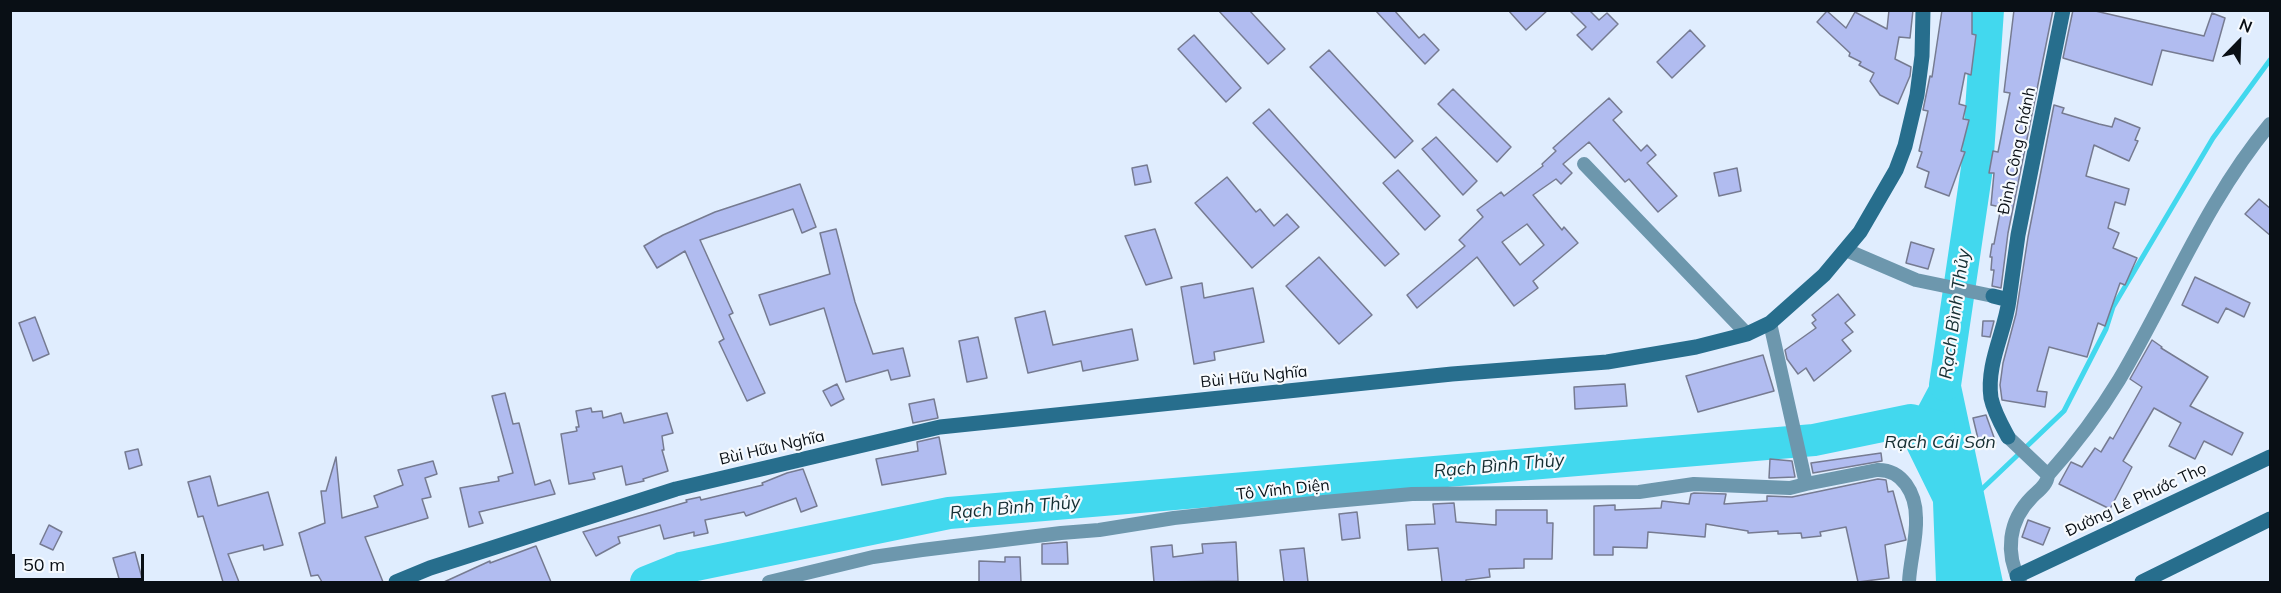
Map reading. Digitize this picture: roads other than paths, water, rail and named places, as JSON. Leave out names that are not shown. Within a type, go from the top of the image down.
[{"type":"main road","name":"Bùi Hữu Nghĩa","points":[[396,582],[430,568],[676,489],[940,427],[1452,374],[1607,362],[1696,347],[1747,334],[1770,323],[1824,275],[1860,232],[1896,170],[1905,146],[1917,95],[1922,56],[1923,10]]},
{"type":"main road","name":"Đinh Công Chánh","points":[[2008,437],[1996,415],[1991,399],[1990,381],[2005,324],[2018,236],[2062,10]]},
{"type":"main road","points":[[1993,296],[2009,300]]},
{"type":"main road","name":"Đường Lê Phước Thọ","points":[[2019,579],[2271,457]]},
{"type":"main road","points":[[2142,582],[2271,519]]},
{"type":"street","points":[[2045,471],[2067,453],[2119,381],[2217,198],[2271,124]]},
{"type":"street","points":[[1584,164],[1747,334]]},
{"type":"street","points":[[1846,250],[1899,274],[1936,285],[1993,296]]},
{"type":"street","points":[[1770,323],[1806,484]]},
{"type":"street","points":[[2008,437],[2045,471],[2048,481],[2032,496],[2019,514],[2014,529],[2010,545],[2010,560],[2019,579]]},
{"type":"street","name":"Tô Vĩnh Diện","points":[[769,582],[873,557],[1313,502],[1412,494],[1639,492],[1694,484],[1780,488],[1877,470],[1887,470],[1897,474],[1905,482],[1914,505],[1916,518],[1909,582]]},
{"type":"water","name":"Rạch Cái Sơn","points":[[1952,343],[2003,582],[1936,582],[1933,502],[1906,447],[1911,420]]},
{"type":"waterway","name":"Rạch Bình Thủy","points":[[1945,385],[1977,168],[1988,10]]},
{"type":"waterway","points":[[1982,489],[2064,411],[2106,329],[2113,307],[2213,138],[2270,60]]},
{"type":"waterway","name":"Rạch Bình Thủy","points":[[646,582],[681,568],[949,513],[1814,440],[1911,420],[1939,427]]}]
